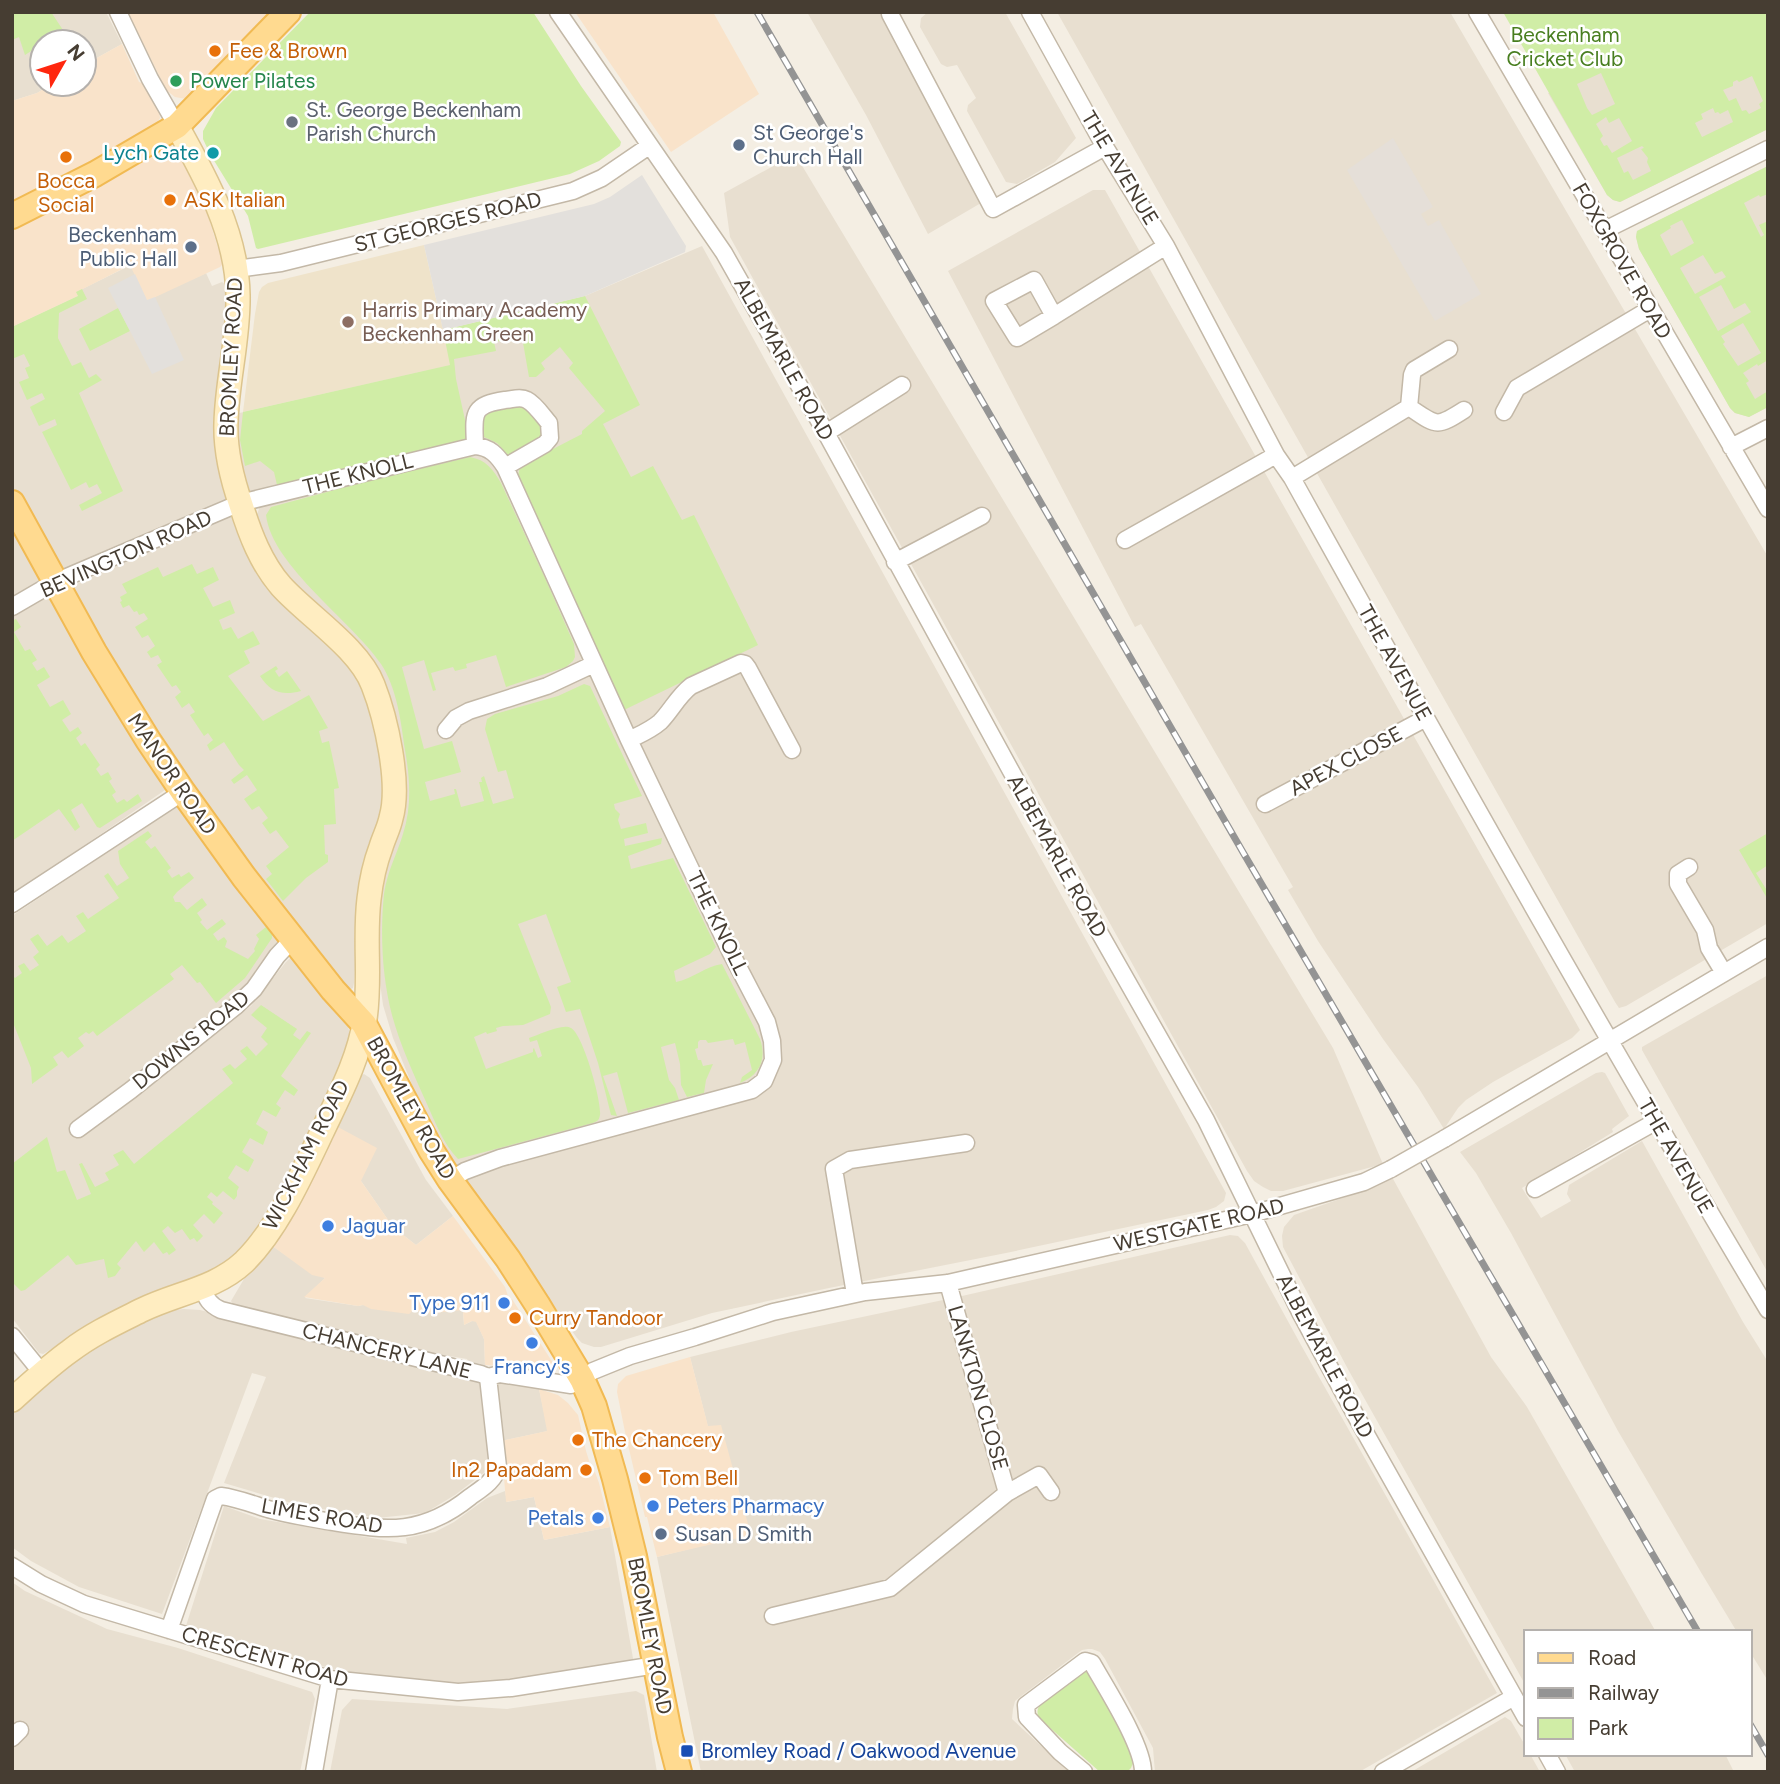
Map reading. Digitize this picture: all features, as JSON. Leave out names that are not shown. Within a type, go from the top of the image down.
[{"type":"main road","points":[[12,216],[95,174],[177,126],[288,12]]},
{"type":"main road","name":"BROMLEY ROAD","points":[[177,126],[219,211],[230,240],[236,270],[238,312],[226,423],[231,469],[240,503],[256,546],[270,572],[298,604],[366,670],[374,686],[388,737],[394,778],[394,806],[369,896],[367,1003],[364,1024],[450,1180],[515,1270],[558,1337],[594,1406],[634,1556],[679,1772]]},
{"type":"main road","name":"MANOR ROAD","points":[[12,503],[123,701],[183,792],[244,877],[333,990],[364,1024]]},
{"type":"main road","name":"WICKHAM ROAD","points":[[12,1400],[79,1345],[153,1305],[220,1280],[242,1264],[278,1217],[312,1154],[358,1050],[364,1024]]},
{"type":"street","points":[[118,12],[150,79],[177,126]]},
{"type":"street","name":"ALBEMARLE ROAD","points":[[558,12],[724,253],[1206,1120],[1301,1314],[1524,1714]]},
{"type":"street","name":"THE AVENUE","points":[[1030,12],[1105,147],[1166,246],[1276,455],[1292,478],[1655,1122],[1768,1310]]},
{"type":"street","name":"FOXGROVE ROAD","points":[[1477,12],[1768,509]]},
{"type":"street","points":[[890,14],[993,209],[1105,147]]},
{"type":"street","name":"ST GEORGES ROAD","points":[[236,270],[281,263],[573,191],[603,178],[649,146]]},
{"type":"street","points":[[1605,230],[1768,149]]},
{"type":"street","points":[[1054,316],[1166,246]]},
{"type":"street","points":[[1504,412],[1517,388],[1650,309]]},
{"type":"street","points":[[1409,407],[1412,375],[1415,370],[1449,349]]},
{"type":"street","points":[[826,433],[902,385]]},
{"type":"street","points":[[475,446],[474,417],[477,411],[490,402],[521,398],[527,400],[550,423],[550,438],[545,444],[505,467]]},
{"type":"street","points":[[1409,407],[1438,423],[1444,423],[1464,410]]},
{"type":"street","points":[[1292,478],[1409,407]]},
{"type":"street","points":[[1731,447],[1768,428]]},
{"type":"street","name":"THE KNOLL","points":[[240,503],[475,446],[484,446],[491,450],[505,467],[629,740],[767,1022],[773,1060],[768,1074],[759,1086],[752,1090],[499,1158],[450,1180]]},
{"type":"street","points":[[1125,540],[1276,455]]},
{"type":"street","name":"BEVINGTON ROAD","points":[[12,607],[55,582],[240,503]]},
{"type":"street","points":[[895,562],[982,516]]},
{"type":"street","points":[[629,740],[660,722],[691,686],[741,663],[748,668],[792,750]]},
{"type":"street","points":[[446,730],[450,723],[462,714],[547,686],[594,664]]},
{"type":"street","name":"APEX CLOSE","points":[[1265,804],[1426,718]]},
{"type":"street","points":[[12,904],[183,792]]},
{"type":"street","points":[[1689,867],[1678,874],[1678,884],[1705,930],[1709,948],[1724,973]]},
{"type":"street","name":"DOWNS ROAD","points":[[78,1129],[236,1006],[254,989],[277,956],[293,939]]},
{"type":"street","name":"WESTGATE ROAD","points":[[582,1379],[593,1371],[630,1356],[773,1312],[855,1294],[948,1283],[1252,1214],[1364,1182],[1444,1139],[1768,947]]},
{"type":"street","points":[[1535,1189],[1655,1122]]},
{"type":"street","points":[[855,1294],[834,1169],[850,1160],[966,1143]]},
{"type":"street","name":"LANKTON CLOSE","points":[[948,1283],[1007,1493]]},
{"type":"street","name":"CHANCERY LANE","points":[[203,1288],[206,1298],[221,1310],[488,1377],[500,1374],[571,1385],[582,1379]]},
{"type":"street","points":[[12,1336],[42,1373]]},
{"type":"street","name":"LIMES ROAD","points":[[169,1630],[215,1499],[221,1496],[300,1516],[373,1528],[407,1528],[454,1510],[492,1480],[498,1466],[488,1377]]},
{"type":"street","name":"LANKTON CLOSE","points":[[773,1616],[890,1588],[1007,1493],[1038,1475],[1051,1492]]},
{"type":"street","name":"CRESCENT ROAD","points":[[12,1566],[41,1584],[84,1604],[330,1679],[458,1692],[511,1688],[656,1665]]},
{"type":"street","points":[[1084,1772],[1060,1752],[1027,1717],[1026,1705],[1085,1661],[1093,1663],[1136,1745],[1143,1763],[1143,1772]]},
{"type":"street","points":[[314,1772],[330,1679]]},
{"type":"street","points":[[1382,1772],[1514,1697]]},
{"type":"street","points":[[1548,1756],[1557,1772]]},
{"type":"shaded area","points":[[12,12],[106,12],[122,44],[98,57],[98,28],[28,28],[28,96],[12,101]]},
{"type":"shaded area","points":[[128,12],[271,12],[192,97],[186,99],[175,97],[166,90]]},
{"type":"shaded area","points":[[575,12],[713,12],[759,94],[671,152]]},
{"type":"shaded area","points":[[807,12],[886,12],[981,203],[928,234],[866,115]]},
{"type":"shaded area","points":[[928,12],[1005,12],[1076,138],[1055,162],[1017,184],[1006,182],[967,111],[968,105],[976,98],[957,65],[947,67],[941,64],[920,27],[921,18]]},
{"type":"shaded area","points":[[1057,12],[1450,12],[1768,557],[1768,923],[1619,1008]]},
{"type":"shaded area","points":[[1728,12],[1768,12],[1768,129],[1620,202],[1613,200],[1607,195],[1548,93]]},
{"type":"shaded area","points":[[122,44],[139,82],[146,84],[160,118],[111,152],[12,204],[12,101],[28,96],[28,98],[98,98],[98,57]]},
{"type":"shaded area","points":[[1393,138],[1433,207],[1421,214],[1428,226],[1439,220],[1481,294],[1435,321],[1347,170]]},
{"type":"shaded area","points":[[173,147],[178,149],[203,200],[223,264],[147,301],[130,265],[77,292],[78,296],[12,327],[12,228],[89,192]]},
{"type":"shaded area","points":[[795,154],[1333,1048],[1383,1164],[1283,1191],[1271,1191],[1263,1187],[1254,1181],[1247,1171],[730,237],[724,193]]},
{"type":"shaded area","points":[[1768,166],[1768,407],[1749,417],[1735,413],[1730,408],[1639,249],[1636,237],[1637,231]]},
{"type":"shaded area","points":[[642,175],[686,246],[685,252],[585,296],[443,330],[424,245],[594,204],[610,197]]},
{"type":"shaded area","points":[[1093,190],[1105,190],[1580,1030],[1572,1038],[1466,1100],[1444,1129],[1318,941],[1288,890],[1293,887],[1141,624],[1135,627],[948,271]]},
{"type":"shaded area","name":"Harris Primary Academy Beckenham Green","points":[[424,245],[451,365],[243,412],[255,314],[262,287],[268,283]]},
{"type":"shaded area","points":[[702,246],[1226,1193],[1224,1201],[1208,1210],[712,1313],[594,1347],[577,1338],[452,1165],[417,1097],[393,1038],[383,1005],[377,961],[377,895],[395,835],[365,654],[273,558],[256,517],[259,509],[254,494],[246,491],[238,466],[235,414],[450,365],[443,330],[585,296]]},
{"type":"shaded area","points":[[131,265],[147,300],[206,273],[212,286],[222,282],[226,285],[230,496],[227,500],[64,572],[29,520],[12,488],[12,327],[78,296],[76,292]]},
{"type":"shaded area","points":[[135,274],[147,300],[155,297],[184,360],[152,374],[108,288]]},
{"type":"shaded area","points":[[229,517],[235,517],[346,661],[364,689],[380,742],[385,793],[358,921],[354,983],[353,988],[348,991],[192,792],[70,589]]},
{"type":"shaded area","points":[[12,523],[41,579],[12,598]]},
{"type":"shaded area","points":[[50,595],[168,788],[12,895],[12,615]]},
{"type":"shaded area","points":[[179,805],[280,938],[254,977],[237,995],[71,1124],[79,1137],[125,1106],[251,1006],[292,956],[347,1024],[350,1033],[348,1046],[343,1065],[278,1197],[251,1239],[227,1263],[72,1337],[43,1354],[39,1353],[12,1318],[12,916]]},
{"type":"shaded area","points":[[1768,975],[1768,1273],[1642,1047]]},
{"type":"shaded area","points":[[1596,1073],[1605,1073],[1629,1116],[1612,1129],[1613,1132],[1522,1188],[1541,1218],[1571,1201],[1567,1194],[1569,1185],[1642,1141],[1768,1362],[1768,1681],[1752,1655],[1752,1630],[1736,1630],[1618,1431],[1511,1233],[1476,1173],[1460,1152]]},
{"type":"shaded area","points":[[364,1074],[370,1078],[426,1180],[453,1216],[416,1245],[393,1227],[361,1181],[336,1126],[359,1077]]},
{"type":"shaded area","points":[[336,1126],[377,1148],[361,1181],[393,1227],[416,1245],[453,1216],[505,1287],[509,1299],[512,1299],[553,1363],[553,1370],[485,1365],[484,1339],[476,1322],[464,1325],[463,1310],[424,1314],[414,1309],[409,1314],[304,1297],[325,1278],[312,1275],[271,1245]]},
{"type":"shaded area","points":[[1392,1177],[1491,1357],[1527,1407],[1655,1630],[1524,1630],[1524,1682],[1349,1371],[1283,1247],[1284,1227],[1294,1215],[1377,1186]]},
{"type":"shaded area","points":[[1230,1235],[1238,1236],[1245,1243],[1497,1693],[1359,1772],[1155,1772],[1153,1748],[1105,1659],[1100,1652],[1088,1649],[1082,1650],[1015,1701],[1013,1709],[1012,1719],[1069,1772],[701,1772],[657,1557],[750,1534],[708,1427],[690,1357],[791,1332]]},
{"type":"shaded area","points":[[271,1245],[325,1278],[305,1298],[358,1306],[463,1310],[464,1325],[476,1321],[484,1339],[485,1365],[467,1359],[392,1346],[234,1306],[231,1301],[244,1279]]},
{"type":"shaded area","points":[[200,1310],[485,1383],[492,1464],[455,1495],[425,1513],[377,1518],[298,1505],[224,1483],[266,1377],[252,1373],[162,1614],[79,1587],[31,1561],[12,1547],[12,1413],[47,1379],[148,1313]]},
{"type":"shaded area","points":[[690,1357],[708,1426],[721,1425],[751,1535],[657,1557],[625,1432],[617,1392],[618,1384],[626,1376]]},
{"type":"shaded area","points":[[497,1382],[539,1389],[548,1431],[501,1441]]},
{"type":"shaded area","points":[[539,1389],[558,1395],[578,1415],[586,1451],[599,1483],[610,1527],[544,1540],[534,1497],[506,1502],[501,1441],[547,1431]]},
{"type":"shaded area","points":[[505,1491],[507,1502],[534,1497],[544,1540],[610,1527],[634,1664],[626,1670],[463,1683],[392,1680],[333,1669],[185,1629],[224,1506],[260,1519],[407,1544],[406,1538],[435,1532],[487,1498]]},
{"type":"shaded area","points":[[12,1582],[25,1591],[107,1629],[178,1648],[312,1692],[315,1699],[300,1772],[12,1772]]},
{"type":"shaded area","points":[[636,1691],[644,1695],[657,1772],[330,1772],[342,1710],[352,1699],[507,1709]]},
{"type":"shaded area","points":[[1505,1717],[1511,1721],[1524,1744],[1524,1756],[1531,1756],[1540,1772],[1411,1772]]},
{"type":"shaded area","points":[[1566,1756],[1726,1756],[1734,1772],[1575,1772]]},
{"type":"green space","points":[[12,12],[51,12],[62,28],[28,28],[28,53],[25,55],[19,37],[12,40]]},
{"type":"green space","points":[[310,12],[533,12],[621,142],[620,146],[599,161],[570,174],[258,249],[248,216],[210,154],[203,139],[203,131],[216,108]]},
{"type":"green space","name":"Beckenham Cricket Club","points":[[1503,12],[1768,12],[1768,129],[1620,202],[1607,195]],"holes":[[[1601,73],[1615,104],[1592,115],[1577,84]],[[1752,76],[1763,101],[1759,104],[1761,108],[1749,114],[1746,110],[1742,111],[1736,98],[1729,101],[1723,90],[1733,86],[1733,82]],[[1713,108],[1715,113],[1720,114],[1728,110],[1733,122],[1702,137],[1695,123],[1703,119],[1701,114]],[[1606,117],[1609,123],[1619,118],[1632,141],[1612,153],[1600,139],[1603,136],[1596,124]],[[1642,146],[1651,171],[1633,180],[1628,171],[1624,173],[1617,158]]]},
{"type":"green space","points":[[1768,166],[1768,194],[1759,195],[1744,203],[1761,237],[1764,235],[1759,225],[1768,221],[1768,360],[1743,373],[1755,399],[1768,391],[1768,407],[1749,417],[1735,413],[1730,408],[1639,249],[1637,231]],"holes":[[[1682,220],[1694,243],[1671,256],[1660,235],[1671,228],[1670,226]],[[1703,255],[1715,274],[1722,271],[1726,277],[1695,294],[1680,268]],[[1721,285],[1734,309],[1745,303],[1751,312],[1718,331],[1699,297]],[[1743,323],[1761,353],[1738,366],[1723,344],[1725,342],[1721,336]]]},
{"type":"green space","points":[[82,289],[87,299],[59,313],[58,338],[72,366],[81,362],[89,378],[96,374],[102,380],[79,393],[123,491],[82,511],[79,505],[102,493],[97,484],[89,488],[86,482],[71,490],[42,432],[57,425],[55,419],[39,426],[30,407],[45,399],[42,393],[27,400],[19,382],[29,378],[25,368],[30,366],[24,354],[12,359],[12,327],[78,296],[76,292]]},
{"type":"green space","points":[[585,296],[640,405],[603,424],[631,477],[653,466],[682,520],[694,515],[758,645],[624,710],[518,475],[524,464],[582,434],[582,431],[605,411],[569,368],[573,363],[560,347],[541,363],[545,369],[536,377],[529,377],[522,337],[494,342],[496,351],[454,359],[469,438],[454,444],[277,485],[274,472],[260,461],[245,466],[240,440],[243,412],[450,365],[443,330]]},
{"type":"green space","points":[[118,308],[130,331],[90,351],[79,329]]},
{"type":"green space","points":[[524,406],[544,429],[545,435],[510,457],[497,443],[484,437],[483,420],[492,411]]},
{"type":"green space","points":[[470,457],[489,466],[501,483],[574,644],[575,657],[566,667],[506,687],[496,655],[466,664],[467,668],[455,671],[453,667],[431,673],[436,690],[433,691],[424,660],[402,667],[424,749],[452,741],[461,772],[425,782],[430,801],[455,794],[456,789],[461,807],[484,801],[479,782],[482,782],[481,778],[484,776],[493,804],[514,798],[506,770],[498,772],[485,729],[487,719],[495,714],[558,696],[584,684],[590,686],[642,796],[614,804],[620,814],[618,820],[621,829],[646,823],[648,833],[624,839],[625,846],[662,838],[661,844],[628,856],[631,869],[673,858],[716,947],[710,954],[674,971],[676,982],[722,964],[760,1039],[763,1053],[757,1071],[740,1083],[742,1077],[752,1070],[745,1042],[735,1045],[733,1039],[708,1043],[706,1040],[700,1040],[698,1048],[695,1049],[698,1060],[701,1060],[703,1066],[713,1064],[704,1093],[687,1097],[681,1085],[675,1043],[661,1047],[669,1080],[679,1100],[628,1113],[617,1072],[603,1076],[617,1116],[611,1115],[598,1063],[580,1009],[566,1012],[557,987],[571,982],[546,914],[518,924],[551,1007],[550,1014],[523,1025],[503,1026],[496,1028],[497,1031],[474,1037],[486,1069],[533,1052],[534,1048],[538,1058],[542,1056],[537,1040],[530,1042],[529,1038],[556,1028],[571,1028],[581,1042],[591,1069],[600,1108],[599,1118],[593,1123],[458,1159],[440,1133],[408,1060],[395,1026],[386,986],[382,939],[384,894],[406,824],[409,792],[407,760],[395,694],[381,664],[368,647],[282,554],[271,534],[266,515],[271,507]]},
{"type":"green space","points":[[192,564],[197,574],[213,567],[219,580],[203,588],[213,607],[230,600],[235,613],[219,620],[223,630],[231,627],[238,639],[253,631],[260,644],[244,651],[250,663],[228,676],[263,721],[309,695],[328,728],[319,731],[322,743],[329,741],[339,788],[334,789],[336,824],[324,825],[325,854],[328,855],[328,862],[306,878],[283,901],[266,879],[272,874],[266,866],[289,847],[276,830],[270,834],[262,823],[268,818],[259,806],[252,810],[244,799],[257,790],[247,775],[234,784],[231,780],[244,770],[224,742],[210,751],[207,745],[213,740],[208,733],[204,736],[190,715],[195,712],[189,703],[182,708],[175,697],[181,692],[176,685],[172,687],[157,665],[162,662],[158,655],[151,658],[147,652],[155,646],[148,635],[142,638],[135,627],[148,619],[144,613],[139,615],[129,605],[123,608],[120,602],[120,597],[127,593],[122,584],[158,567],[163,577]]},
{"type":"green space","points":[[16,619],[21,627],[14,632],[25,651],[30,649],[37,660],[32,663],[37,671],[44,667],[50,677],[37,685],[50,707],[63,700],[71,714],[62,720],[70,732],[78,727],[82,733],[76,738],[81,746],[85,743],[100,765],[96,769],[101,776],[108,772],[112,779],[109,781],[116,792],[112,795],[117,803],[124,799],[127,802],[138,794],[142,801],[100,828],[82,803],[71,810],[80,827],[75,831],[59,809],[12,841],[12,621]]},
{"type":"green space","points":[[276,666],[278,669],[275,671],[279,677],[287,671],[301,691],[282,693],[268,686],[260,676]]},
{"type":"green space","points":[[148,831],[152,836],[145,842],[151,849],[155,846],[171,868],[167,871],[172,878],[189,872],[194,878],[173,897],[175,902],[180,902],[187,910],[202,898],[207,905],[197,913],[207,930],[222,919],[226,924],[213,934],[218,941],[224,937],[227,941],[225,947],[248,959],[255,951],[259,939],[256,935],[266,927],[272,938],[245,978],[216,1003],[182,965],[170,974],[174,979],[97,1036],[93,1031],[78,1038],[84,1046],[68,1058],[62,1051],[53,1057],[58,1065],[32,1084],[31,1068],[12,1020],[12,975],[15,978],[22,973],[18,966],[24,963],[30,971],[39,965],[33,957],[39,952],[30,939],[38,934],[47,946],[62,935],[68,943],[86,931],[76,916],[83,912],[88,919],[119,898],[104,876],[108,873],[117,886],[129,878],[120,864],[118,851]]},
{"type":"green space","points":[[1768,833],[1768,865],[1756,873],[1768,892],[1768,900],[1739,850]]},
{"type":"green space","points":[[261,1005],[297,1029],[293,1035],[300,1040],[307,1031],[311,1033],[281,1076],[298,1090],[294,1096],[285,1090],[276,1104],[281,1108],[276,1117],[263,1110],[256,1124],[268,1132],[263,1145],[250,1138],[242,1152],[254,1160],[248,1172],[236,1165],[228,1178],[239,1187],[237,1196],[234,1200],[223,1191],[217,1197],[211,1192],[207,1197],[223,1213],[214,1224],[204,1214],[193,1225],[203,1236],[197,1242],[194,1238],[190,1240],[182,1229],[175,1233],[168,1226],[162,1231],[176,1250],[169,1255],[167,1252],[163,1254],[154,1242],[144,1252],[136,1241],[117,1264],[121,1268],[115,1276],[108,1278],[104,1259],[76,1265],[68,1255],[21,1291],[12,1282],[12,1164],[47,1137],[57,1172],[65,1170],[77,1200],[91,1194],[79,1164],[82,1163],[95,1187],[109,1180],[105,1173],[119,1165],[113,1155],[123,1150],[134,1164],[233,1083],[222,1069],[230,1064],[235,1069],[247,1059],[240,1051],[247,1046],[256,1056],[268,1044],[261,1037],[267,1028],[251,1015]]},
{"type":"green space","points":[[1088,1670],[1092,1672],[1135,1758],[1127,1772],[1100,1772],[1038,1715],[1041,1703]]},
{"type":"railway","points":[[757,12],[1697,1630]]},
{"type":"railway","points":[[1752,1727],[1768,1755]]},
{"type":"place","name":"Fee & Brown","points":[[215,51]]},
{"type":"place","name":"Power Pilates","points":[[176,81]]},
{"type":"place","name":"St. George Beckenham Parish Church","points":[[292,122]]},
{"type":"place","name":"St George's Church Hall","points":[[739,145]]},
{"type":"place","name":"Lych Gate","points":[[213,153]]},
{"type":"place","name":"Bocca Social","points":[[66,157]]},
{"type":"place","name":"ASK Italian","points":[[170,200]]},
{"type":"place","name":"Beckenham Public Hall","points":[[191,247]]},
{"type":"place","name":"Harris Primary Academy Beckenham Green","points":[[348,322]]},
{"type":"place","name":"Jaguar","points":[[328,1226]]},
{"type":"place","name":"Type 911","points":[[504,1303]]},
{"type":"place","name":"Curry Tandoor","points":[[515,1318]]},
{"type":"place","name":"Francy's","points":[[532,1343]]},
{"type":"place","name":"The Chancery","points":[[578,1440]]},
{"type":"place","name":"In2 Papadam","points":[[586,1470]]},
{"type":"place","name":"Tom Bell","points":[[645,1478]]},
{"type":"place","name":"Peters Pharmacy","points":[[653,1506]]},
{"type":"place","name":"Petals","points":[[598,1518]]},
{"type":"place","name":"Susan D Smith","points":[[661,1534]]},
{"type":"place","name":"Bromley Road / Oakwood Avenue","points":[[687,1751]]}]
